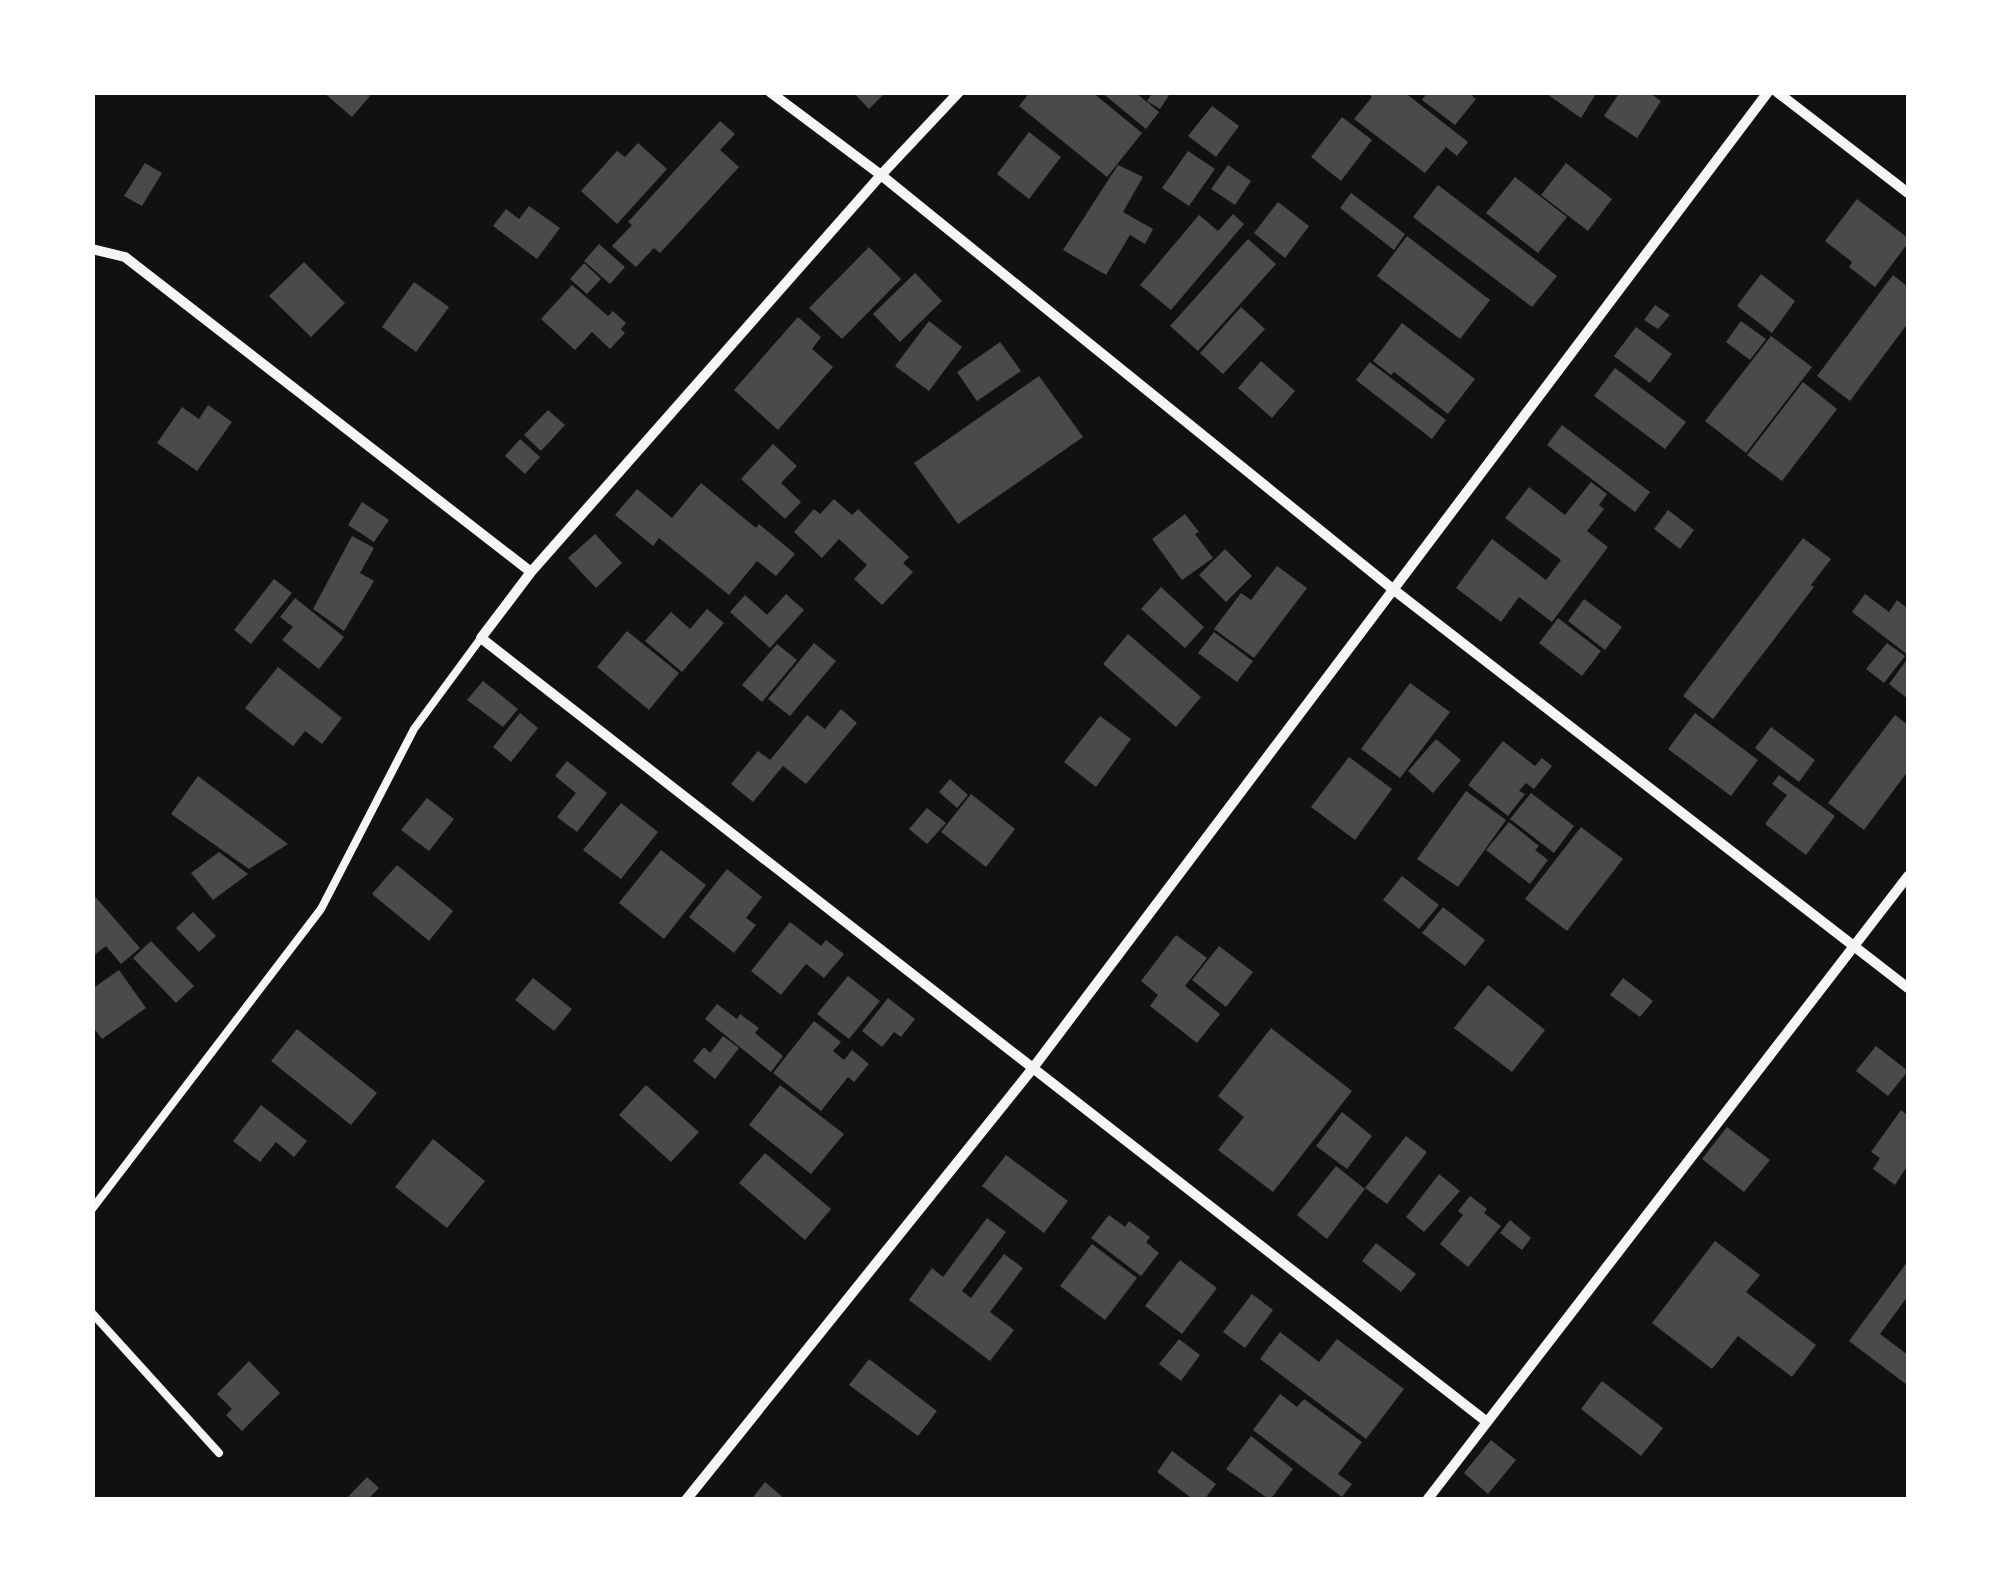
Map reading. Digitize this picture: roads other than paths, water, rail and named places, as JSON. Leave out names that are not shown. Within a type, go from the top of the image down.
[{"type":"street","points":[[770,92],[880,174],[1394,590],[1908,988]]},
{"type":"street","points":[[959,92],[880,174],[531,572],[482,638],[1488,1422]]},
{"type":"street","points":[[686,1500],[1033,1068],[1768,92]]},
{"type":"street","points":[[1778,92],[1908,193]]},
{"type":"street","points":[[92,249],[125,257],[531,572]]},
{"type":"street","points":[[1427,1500],[1908,876]]},
{"type":"lane","points":[[92,1209],[322,908],[414,729],[482,638]]},
{"type":"lane","points":[[92,1313],[219,1453]]}]
